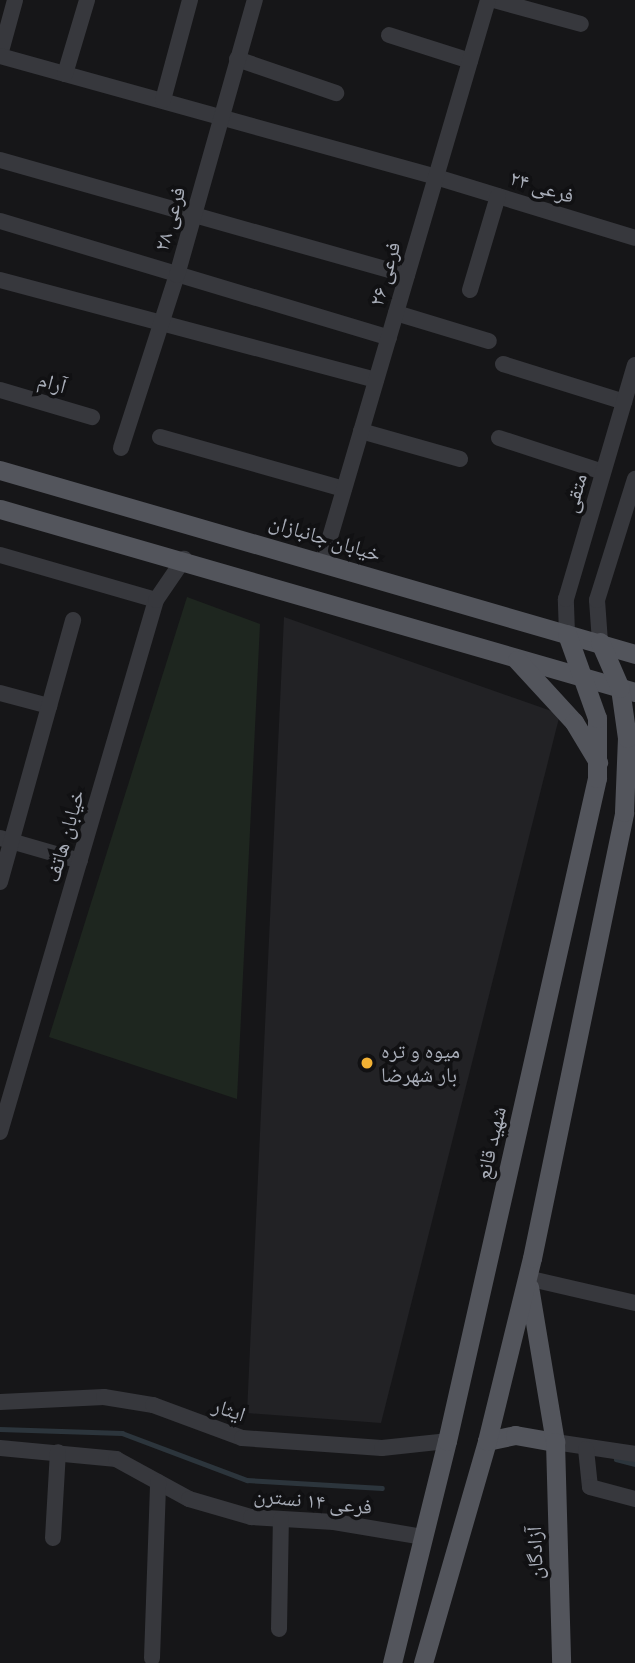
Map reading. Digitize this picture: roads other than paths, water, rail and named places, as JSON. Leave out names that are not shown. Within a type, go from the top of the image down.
[{"type":"main road","name":"خیابان جانبازان","points":[[0,470],[323,561],[635,654]]},
{"type":"main road","points":[[0,509],[184,559],[627,690]]},
{"type":"main road","name":"شهید قانع","points":[[392,1663],[447,1441],[598,762],[597,718],[567,634]]},
{"type":"main road","points":[[423,1663],[487,1441],[527,1278],[631,780],[627,690],[600,642]]},
{"type":"main road","points":[[513,657],[551,694],[598,762]]},
{"type":"main road","name":"آزادگان","points":[[527,1278],[555,1442],[561,1663]]},
{"type":"main road","points":[[487,1441],[515,1435],[555,1442]]},
{"type":"street","points":[[0,56],[15,0]]},
{"type":"street","points":[[65,74],[88,0]]},
{"type":"street","points":[[163,100],[190,0]]},
{"type":"street","name":"فرعی ۲۸","points":[[121,448],[177,275],[192,214],[255,0]]},
{"type":"street","points":[[491,0],[581,24]]},
{"type":"street","name":"فرعی ۲۶","points":[[323,561],[470,61],[491,0]]},
{"type":"street","points":[[389,35],[470,61]]},
{"type":"street","name":"فرعی ۲۴","points":[[0,56],[436,177],[635,238]]},
{"type":"street","points":[[237,60],[336,93]]},
{"type":"street","points":[[0,159],[407,275]]},
{"type":"street","points":[[470,290],[498,196]]},
{"type":"street","points":[[0,221],[389,338]]},
{"type":"street","points":[[0,280],[376,380]]},
{"type":"street","points":[[396,313],[489,341]]},
{"type":"street","points":[[503,364],[624,402]]},
{"type":"street","name":"متقی","points":[[567,634],[566,599],[635,365]]},
{"type":"street","name":"آرام","points":[[0,390],[92,417]]},
{"type":"street","points":[[361,431],[460,459]]},
{"type":"street","points":[[160,437],[344,489]]},
{"type":"street","points":[[499,438],[603,472]]},
{"type":"street","points":[[600,642],[597,600],[635,479]]},
{"type":"street","points":[[0,555],[156,600]]},
{"type":"street","name":"خیابان هاتف","points":[[1,1124],[156,600],[184,559]]},
{"type":"street","points":[[0,882],[6,840],[73,620]]},
{"type":"street","points":[[0,694],[49,706]]},
{"type":"street","points":[[6,840],[80,861]]},
{"type":"street","points":[[527,1278],[635,1303]]},
{"type":"street","name":"ایثار","points":[[0,1402],[104,1397],[153,1405],[242,1438],[382,1448],[447,1441]]},
{"type":"street","points":[[555,1442],[586,1449],[635,1454]]},
{"type":"street","name":"فرعی ۱۴ نسترن","points":[[0,1447],[116,1459],[202,1502],[251,1517],[424,1537]]},
{"type":"street","points":[[586,1449],[590,1487],[635,1499]]},
{"type":"street","points":[[53,1538],[58,1452]]},
{"type":"street","points":[[152,1658],[158,1482]]},
{"type":"street","points":[[279,1629],[281,1519]]},
{"type":"waterway","points":[[0,1429],[122,1433],[247,1480],[382,1488]]},
{"type":"waterway","points":[[616,1459],[635,1464]]},
{"type":"place","name":"میوه و تره بار شهرضا","points":[[367,1063]]}]
